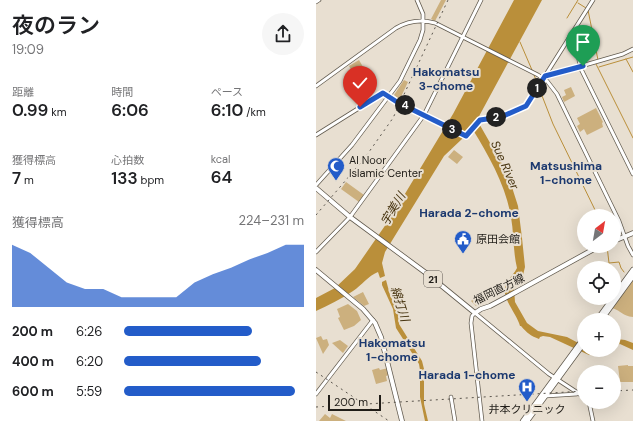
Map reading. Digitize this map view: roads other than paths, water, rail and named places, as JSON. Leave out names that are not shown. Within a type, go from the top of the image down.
[{"type":"highway","points":[[621,286],[633,270]]},
{"type":"highway","points":[[606,313],[633,276]]},
{"type":"highway","points":[[523,421],[577,350]]},
{"type":"highway","points":[[527,421],[556,379]]},
{"type":"main road","name":"福岡直方線","points":[[316,188],[350,217],[426,273],[475,313],[587,253]]},
{"type":"main road","points":[[621,238],[633,233]]},
{"type":"main road","points":[[316,270],[369,314],[378,328],[402,421]]},
{"type":"street","points":[[316,185],[352,145],[400,80],[420,40],[423,30],[424,21],[422,10],[417,0]]},
{"type":"street","points":[[316,252],[350,217],[424,115],[482,0]]},
{"type":"street","points":[[316,135],[381,93],[466,136],[478,121],[482,119],[501,117],[526,106],[593,0]]},
{"type":"street","points":[[316,86],[396,28],[406,23],[424,21],[435,23],[544,77],[557,94],[619,221],[633,255]]},
{"type":"street","points":[[577,48],[580,67],[633,174]]},
{"type":"street","points":[[544,77],[623,54],[633,49]]},
{"type":"street","points":[[482,421],[471,323],[472,316],[475,313],[556,379],[577,393]]},
{"type":"street","points":[[316,394],[372,320]]},
{"type":"street","points":[[545,396],[577,394]]},
{"type":"street","points":[[451,397],[455,421]]},
{"type":"street","points":[[590,409],[593,421]]},
{"type":"waterway","points":[[567,18],[578,0]]},
{"type":"waterway","points":[[578,3],[586,8]]},
{"type":"waterway","points":[[588,10],[598,60]]},
{"type":"waterway","points":[[520,42],[532,70]]},
{"type":"waterway","points":[[599,67],[633,57]]},
{"type":"waterway","points":[[626,59],[633,72]]},
{"type":"waterway","points":[[596,64],[633,138]]},
{"type":"waterway","points":[[534,75],[538,85]]},
{"type":"waterway","points":[[539,88],[553,124],[595,209]]},
{"type":"waterway","points":[[608,253],[609,263],[619,262],[624,272]]},
{"type":"railway","points":[[316,215],[364,159],[393,118],[448,0]]},
{"type":"railway","points":[[316,372],[389,421]]},
{"type":"railway","points":[[621,391],[633,390]]},
{"type":"railway","points":[[316,407],[577,391]]},
{"type":"place","name":"Al Noor Islamic Center","points":[[336,181]]},
{"type":"place","name":"原田会館","points":[[463,254]]},
{"type":"place","name":"井本クリニック","points":[[527,402]]},
{"type":"district","name":"Hakomatsu 3-chome","points":[[446,79]]},
{"type":"district","name":"Matsushima 1-chome","points":[[566,173]]},
{"type":"district","name":"Harada 2-chome","points":[[469,213]]},
{"type":"district","name":"Hakomatsu 1-chome","points":[[392,350]]},
{"type":"district","name":"Harada 1-chome","points":[[467,375]]},
{"type":"water label","name":"Sue River","points":[[505,165]]},
{"type":"water label","name":"宇美川","points":[[393,209]]},
{"type":"water label","name":"綿打川","points":[[400,304]]}]
